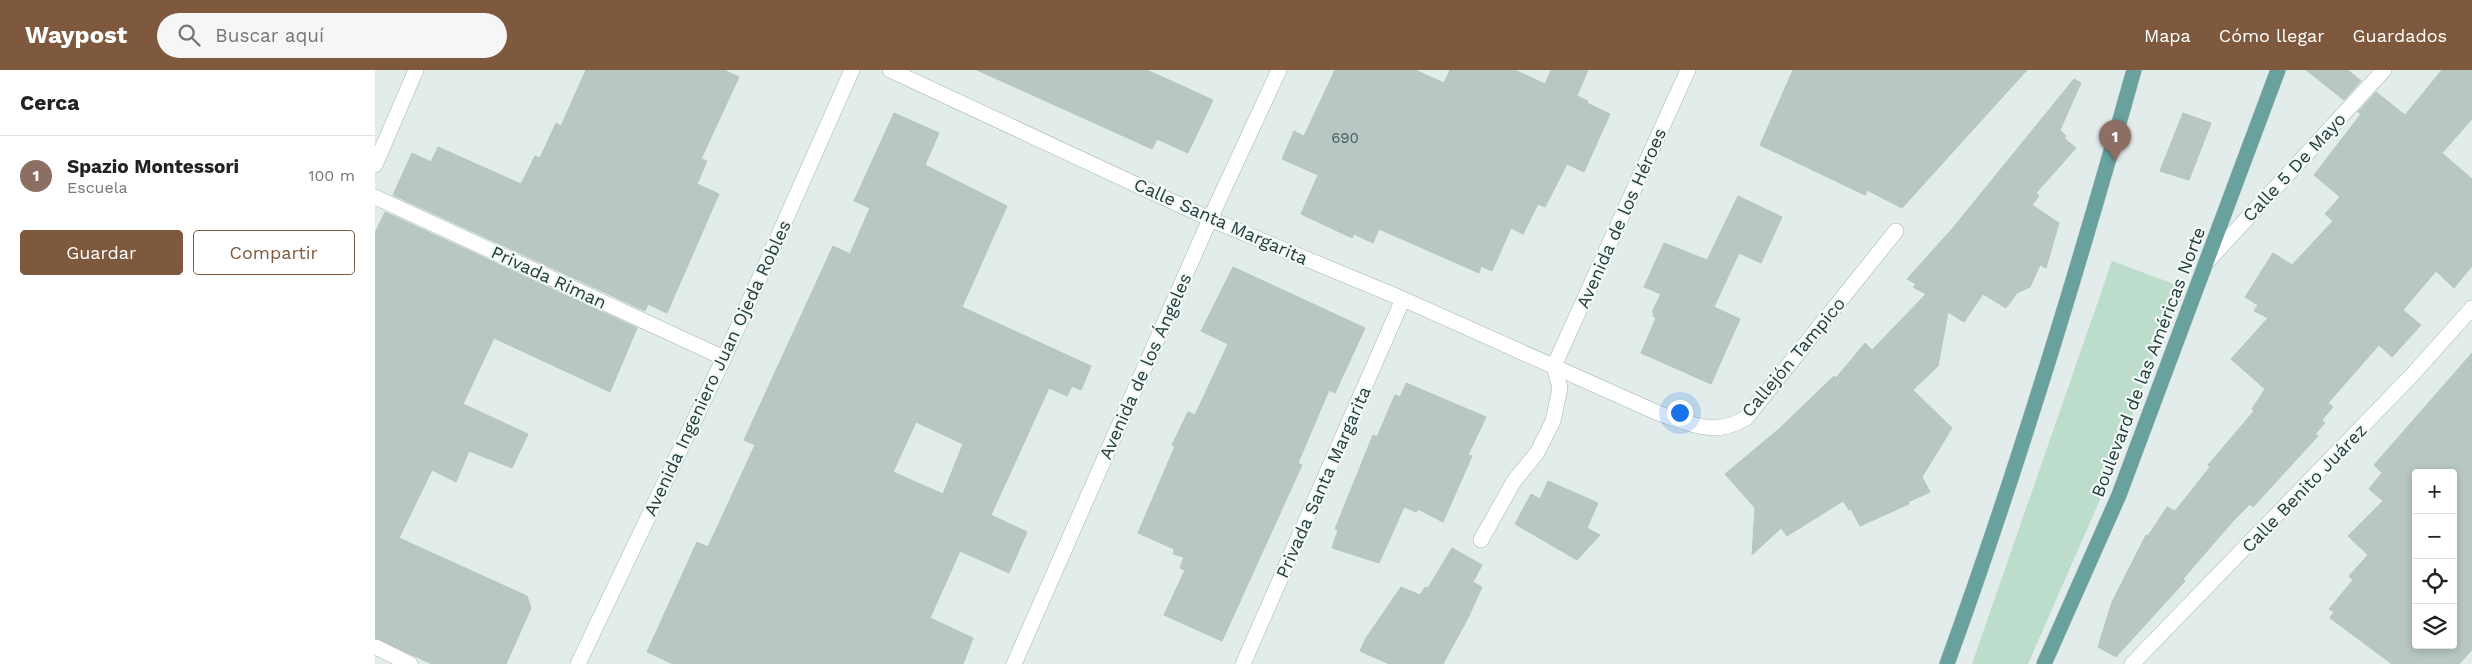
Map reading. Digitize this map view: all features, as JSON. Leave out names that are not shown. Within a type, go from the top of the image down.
[{"type":"main road","points":[[1947,664],[1992,541],[2065,310],[2135,70]]},
{"type":"main road","name":"Boulevard de las Américas Norte","points":[[2044,664],[2119,494],[2278,70]]},
{"type":"street","points":[[375,165],[416,70]]},
{"type":"street","name":"Avenida Ingeniero Juan Ojeda Robles","points":[[578,664],[724,358],[852,70]]},
{"type":"street","name":"Calle Santa Margarita","points":[[890,70],[1210,219],[1403,299],[1554,366]]},
{"type":"street","name":"Avenida de los Ángeles","points":[[1014,664],[1210,219],[1279,70]]},
{"type":"street","name":"Avenida de los Héroes","points":[[1554,366],[1688,70]]},
{"type":"street","name":"Calle 5 De Mayo","points":[[2205,264],[2384,70]]},
{"type":"street","name":"Privada Riman","points":[[375,197],[724,358]]},
{"type":"street","name":"Callejón Tampico","points":[[1554,366],[1658,412],[1695,425],[1714,428],[1732,426],[1746,418],[1896,231]]},
{"type":"street","name":"Privada Santa Margarita","points":[[1243,664],[1403,299]]},
{"type":"street","name":"Calle Benito Juárez","points":[[2132,664],[2413,374],[2472,308]]},
{"type":"street","points":[[1481,540],[1514,482],[1537,453],[1553,421],[1559,388],[1554,366]]},
{"type":"street","points":[[376,647],[411,664]]},
{"type":"green space","points":[[2112,261],[2179,286],[2109,479],[2028,664],[1972,664]]},
{"type":"building","points":[[586,70],[724,70],[739,77],[701,159],[707,161],[697,184],[719,194],[667,313],[648,304],[645,311],[393,195],[412,153],[431,162],[438,147],[521,184],[535,156],[540,158],[556,123],[561,126]]},
{"type":"building","points":[[977,70],[1147,70],[1213,100],[1188,153],[1157,139],[1152,149]]},
{"type":"building","points":[[1335,70],[1415,70],[1444,83],[1450,70],[1515,70],[1545,84],[1551,70],[1588,70],[1577,96],[1610,114],[1584,172],[1567,164],[1545,207],[1538,204],[1523,234],[1511,228],[1492,271],[1481,266],[1479,273],[1379,229],[1373,243],[1354,234],[1352,238],[1301,214],[1318,175],[1282,159],[1294,131],[1304,136]]},
{"type":"building","points":[[1793,70],[2027,70],[1902,208],[1867,190],[1865,195],[1760,145]]},
{"type":"building","points":[[2306,70],[2348,70],[2361,81],[2344,100]]},
{"type":"building","points":[[2442,70],[2472,70],[2472,119],[2442,153],[2472,179],[2472,266],[2454,288],[2436,271],[2403,310],[2421,325],[2392,357],[2379,345],[2328,403],[2333,407],[2322,420],[2325,423],[2315,434],[2318,436],[2253,507],[2250,504],[2233,521],[2183,579],[2185,581],[2116,657],[2098,647],[2112,602],[2146,535],[2148,536],[2167,507],[2175,511],[2210,467],[2208,465],[2254,411],[2252,409],[2265,389],[2231,359],[2268,318],[2254,311],[2258,305],[2245,297],[2273,253],[2292,265],[2333,221],[2325,214],[2340,197],[2314,175],[2361,114],[2358,112],[2376,92],[2405,115]]},
{"type":"building","points":[[2074,79],[2081,83],[2060,130],[2066,136],[2064,138],[2076,148],[2036,193],[2039,196],[2032,205],[2059,223],[2046,268],[2040,265],[2030,287],[2017,293],[2006,308],[1983,294],[1964,322],[1948,312],[1938,366],[1913,390],[1952,428],[1922,477],[1930,492],[1908,502],[1909,504],[1860,526],[1851,509],[1849,510],[1843,501],[1787,536],[1781,528],[1752,555],[1755,508],[1725,474],[1779,429],[1834,376],[1836,378],[1865,343],[1872,350],[1926,294],[1913,287],[1916,284],[1907,279],[1952,229]]},
{"type":"building","points":[[894,113],[939,133],[925,165],[1007,206],[962,307],[1091,366],[1081,390],[1072,386],[1067,396],[1049,388],[991,515],[1027,532],[1009,573],[960,551],[930,618],[973,638],[963,664],[673,664],[647,652],[697,542],[708,547],[755,445],[744,440],[833,246],[850,254],[870,208],[854,201]],"holes":[[[916,422],[963,444],[943,494],[893,472]]]},
{"type":"building","points":[[2183,113],[2211,123],[2189,180],[2160,171]]},
{"type":"building","points":[[1738,196],[1782,217],[1761,263],[1739,253],[1714,307],[1740,319],[1711,384],[1641,353],[1656,318],[1652,312],[1661,294],[1644,287],[1664,243],[1707,260]]},
{"type":"building","points":[[385,212],[637,328],[610,392],[494,338],[463,404],[528,434],[512,468],[469,451],[456,482],[432,470],[399,538],[527,596],[531,608],[506,664],[432,664],[375,638],[375,233]]},
{"type":"building","points":[[1233,267],[1365,328],[1335,393],[1329,390],[1298,463],[1302,465],[1222,641],[1164,615],[1185,570],[1180,568],[1184,557],[1173,554],[1174,549],[1138,533],[1175,446],[1172,445],[1188,412],[1195,415],[1228,344],[1201,331]]},
{"type":"building","points":[[2472,353],[2472,650],[2459,664],[2392,664],[2330,618],[2334,612],[2329,609],[2353,580],[2349,576],[2368,555],[2348,536],[2383,501],[2369,489],[2382,473],[2374,465]]},
{"type":"building","points":[[1406,383],[1486,417],[1468,455],[1472,456],[1443,522],[1418,509],[1416,512],[1404,507],[1379,563],[1332,548],[1338,530],[1335,529],[1373,435],[1377,437],[1395,395],[1400,397]]},
{"type":"building","points":[[1548,481],[1598,503],[1587,528],[1600,535],[1577,560],[1515,524],[1531,494],[1540,499]]},
{"type":"building","points":[[1452,548],[1482,565],[1473,582],[1482,587],[1468,618],[1443,664],[1389,664],[1360,651],[1366,638],[1401,587],[1420,595],[1425,587],[1428,588]]},
{"type":"place","name":"Spazio Montessori","points":[[2115,161]]}]
